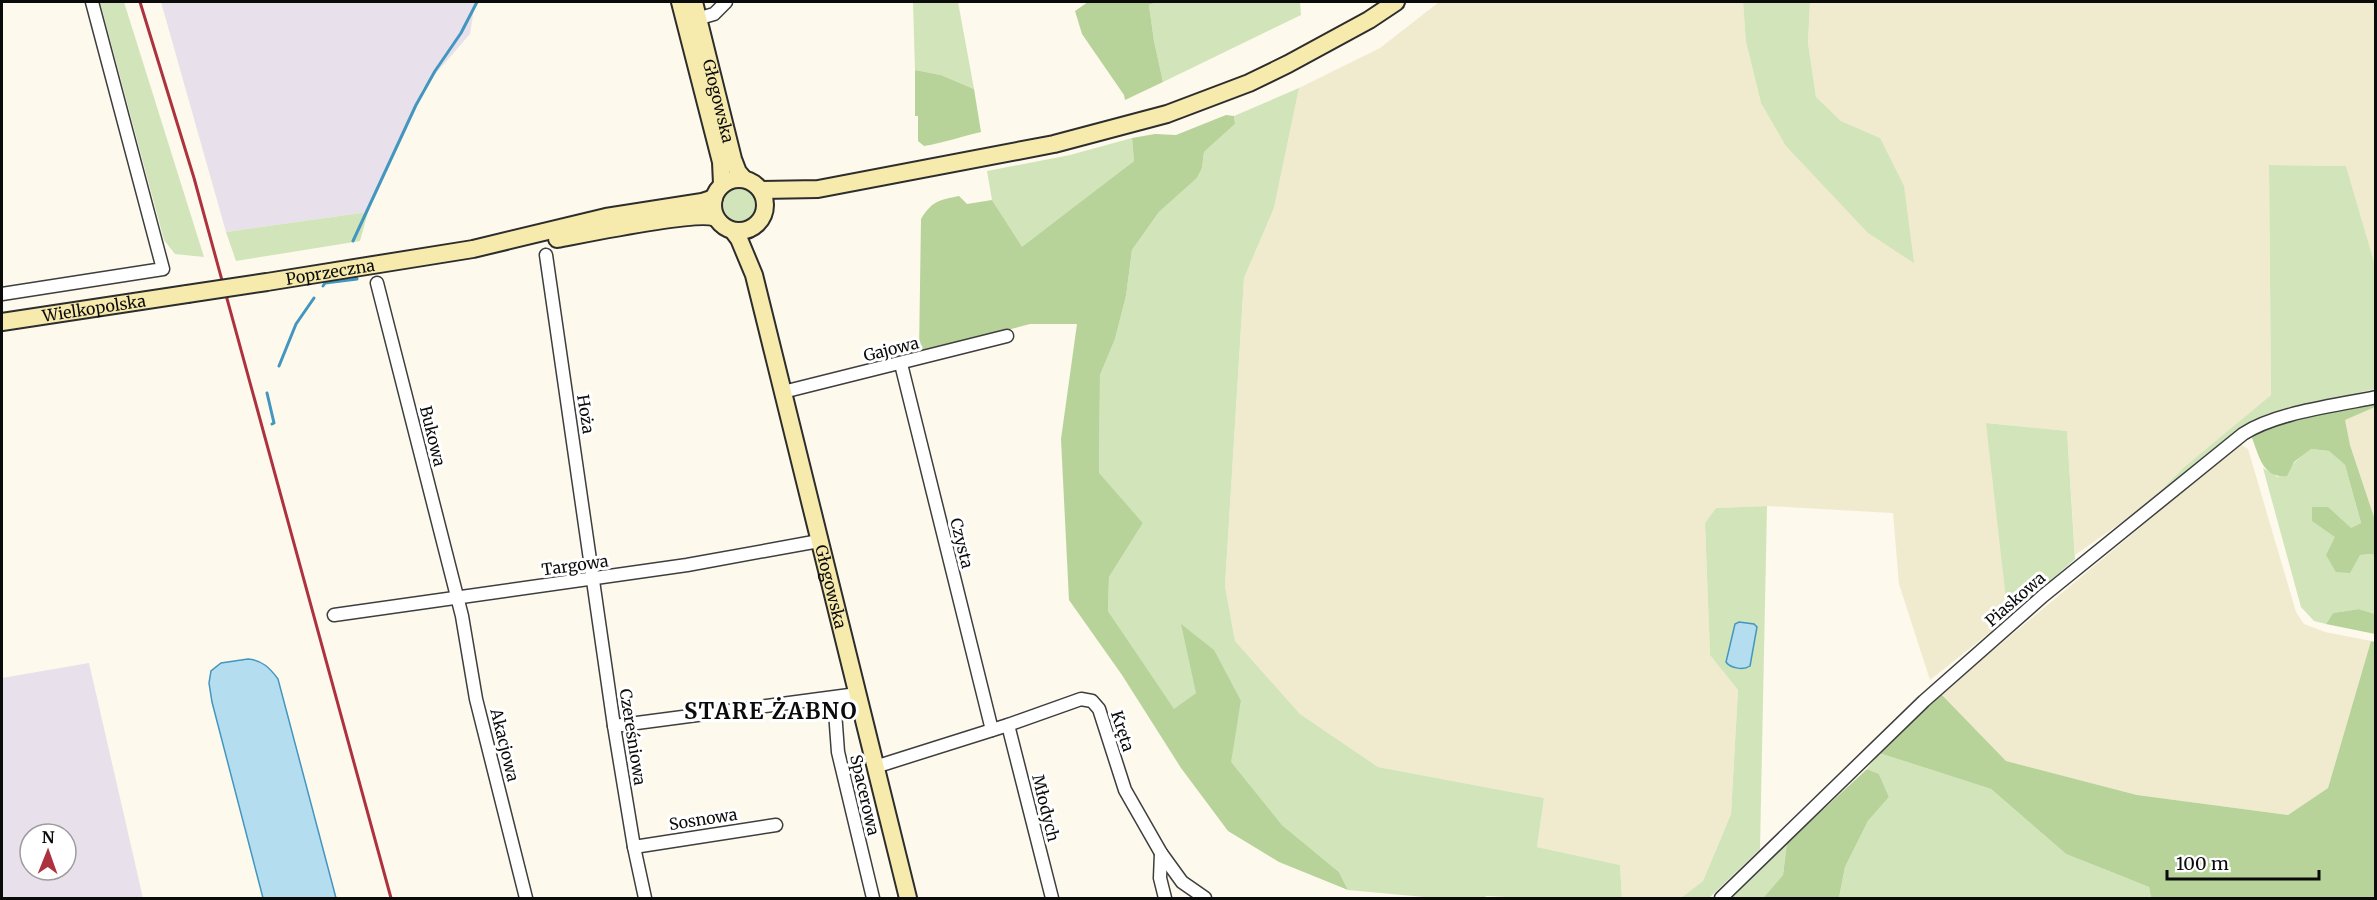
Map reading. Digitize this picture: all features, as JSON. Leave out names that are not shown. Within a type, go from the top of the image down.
[{"type":"main road","points":[[680,2],[692,20]]},
{"type":"main road","points":[[692,20],[694,2]]},
{"type":"main road","points":[[765,211],[775,204],[818,189],[1054,144],[1167,114],[1249,83],[1288,64],[1369,20],[1396,2]]},
{"type":"main road","name":"Głogowska","points":[[692,20],[733,159],[738,172],[744,179]]},
{"type":"main road","name":"Głogowska","points":[[692,20],[721,162],[718,191]]},
{"type":"main road","points":[[730,180],[751,181],[761,190],[765,200],[765,211],[754,227],[733,231],[723,226],[716,218],[713,208],[718,191],[730,180]]},
{"type":"main road","points":[[761,190],[818,189]]},
{"type":"main road","name":"Poprzeczna","points":[[188,294],[473,249],[606,217],[702,202],[718,191]]},
{"type":"main road","name":"Poprzeczna","points":[[473,249],[523,245],[676,220],[708,216],[716,218]]},
{"type":"main road","name":"Głogowska","points":[[754,227],[754,275]]},
{"type":"main road","name":"Głogowska","points":[[733,231],[739,239],[754,275],[908,898]]},
{"type":"main road","name":"Wielkopolska","points":[[2,322],[188,294]]},
{"type":"street","points":[[2,294],[163,268],[92,2]]},
{"type":"street","points":[[692,20],[706,2]]},
{"type":"street","points":[[692,20],[714,14],[726,2]]},
{"type":"street","name":"Hoża","points":[[546,255],[594,579]]},
{"type":"street","name":"Bukowa","points":[[377,283],[458,597]]},
{"type":"street","name":"Gajowa","points":[[783,392],[1007,336]]},
{"type":"street","name":"Czysta","points":[[901,364],[992,730]]},
{"type":"street","name":"Piaskowa","points":[[1721,898],[1924,701],[2043,596],[2243,434],[2254,426],[2273,419],[2376,397]]},
{"type":"street","name":"Targowa","points":[[334,615],[687,565],[819,541]]},
{"type":"street","name":"Czereśniowa","points":[[594,579],[614,726],[645,898]]},
{"type":"street","name":"Akacjowa","points":[[458,597],[479,710],[526,898]]},
{"type":"street","points":[[614,726],[857,694]]},
{"type":"street","name":"Spacerowa","points":[[834,698],[838,752],[873,898]]},
{"type":"street","name":"Kręta","points":[[875,767],[1082,699],[1092,701],[1099,709],[1125,790],[1161,853],[1182,882],[1205,898]]},
{"type":"street","name":"Młodych","points":[[1008,725],[1052,898]]},
{"type":"street","name":"Sosnowa","points":[[634,847],[776,825]]},
{"type":"street","points":[[1161,853],[1161,878],[1165,898]]},
{"type":"shaded area","points":[[161,2],[475,2],[470,34],[423,88],[368,212],[226,232]]},
{"type":"shaded area","points":[[1439,2],[1743,2],[1746,42],[1761,103],[1880,138],[1841,121],[1816,97],[1808,43],[1810,2],[2375,2],[2375,265],[2346,166],[2269,165],[2271,395],[2183,468],[2148,504],[2075,555],[2067,431],[1987,423],[2008,618],[1930,680],[1899,584],[1893,513],[1767,506],[1716,508],[1705,523],[1710,655],[1738,690],[1731,814],[1703,881],[1681,898],[1622,898],[1620,865],[1537,847],[1544,798],[1378,767],[1300,714],[1235,641],[1225,586],[1244,278],[1274,208],[1299,88],[1380,48]]},
{"type":"shaded area","points":[[2375,407],[2375,520],[2344,420]]},
{"type":"shaded area","points":[[2240,444],[2248,449],[2296,612],[2304,624],[2325,632],[2371,641],[2328,788],[2288,815],[2137,795],[2006,761],[1941,694]]},
{"type":"shaded area","points":[[89,663],[143,898],[2,898],[2,678]]},
{"type":"green space","points":[[100,2],[124,2],[204,257],[175,254],[164,240]]},
{"type":"green space","points":[[913,2],[958,2],[974,89],[941,75],[915,70]]},
{"type":"green space","points":[[1088,2],[1157,2],[1149,5],[1163,82],[1125,100],[1124,95],[1082,34],[1075,11]]},
{"type":"green space","points":[[1157,2],[1300,2],[1301,15],[1163,82],[1149,5]]},
{"type":"green space","points":[[1743,2],[1810,2],[1808,43],[1816,97],[1841,121],[1880,138],[1904,186],[1914,263],[1868,233],[1786,146],[1761,103],[1746,42]]},
{"type":"green space","points":[[915,70],[941,75],[974,89],[981,132],[924,146],[918,141],[918,116],[915,116]]},
{"type":"green space","points":[[1299,88],[1274,208],[1244,278],[1225,586],[1235,641],[1300,714],[1378,767],[1544,798],[1537,847],[1620,865],[1622,898],[1487,896],[1482,898],[1435,898],[1348,890],[1339,872],[1282,825],[1230,762],[1241,701],[1196,693],[1174,710],[1108,611],[1109,577],[1143,523],[1099,474],[1100,375],[1115,339],[1126,296],[1132,250],[1159,212],[1197,178],[1202,168],[1204,152],[1235,124],[1234,116]]},
{"type":"green space","points":[[1226,115],[1234,116],[1235,124],[1204,152],[1202,168],[1197,178],[1159,212],[1132,250],[1126,296],[1115,339],[1100,375],[1099,473],[1143,523],[1109,577],[1108,611],[1174,709],[1196,693],[1181,624],[1214,650],[1241,701],[1231,762],[1282,825],[1339,872],[1348,890],[1279,862],[1228,831],[1181,768],[1122,675],[1069,600],[1061,439],[1077,324],[1030,324],[919,353],[921,219],[929,208],[941,200],[959,196],[967,204],[992,200],[1022,247],[1134,161],[1132,138],[1155,134],[1176,135]]},
{"type":"green space","points":[[1132,138],[1134,161],[1022,248],[992,200],[987,171],[1070,155]]},
{"type":"green space","points":[[2269,165],[2346,166],[2375,265],[2375,389],[2267,414],[2246,427],[2148,504],[2183,468],[2271,395]]},
{"type":"green space","points":[[740,188],[752,193],[757,205],[752,217],[740,222],[728,217],[723,205],[728,193]]},
{"type":"green space","points":[[368,212],[360,241],[236,261],[226,232]]},
{"type":"green space","points":[[2375,401],[2375,407],[2345,420],[2350,445],[2375,520],[2375,558],[2373,554],[2360,555],[2350,573],[2336,572],[2326,555],[2335,537],[2312,521],[2312,507],[2328,507],[2351,528],[2361,523],[2345,465],[2329,451],[2311,449],[2294,462],[2287,476],[2272,474],[2263,465],[2252,438],[2258,429]]},
{"type":"green space","points":[[1986,423],[2067,431],[2075,559],[2008,618]]},
{"type":"green space","points":[[2310,449],[2329,451],[2345,465],[2361,523],[2335,537],[2360,555],[2373,554],[2376,558],[2375,614],[2359,609],[2333,613],[2326,624],[2314,621],[2301,607],[2263,468],[2278,477]]},
{"type":"green space","points":[[1767,506],[1760,849],[1709,898],[1681,898],[1703,881],[1731,814],[1738,690],[1710,655],[1705,523],[1716,508]]},
{"type":"green space","points":[[2359,609],[2375,614],[2375,634],[2326,624],[2333,613]]},
{"type":"green space","points":[[2371,641],[2375,642],[2375,898],[2151,898],[2149,887],[2066,854],[1991,789],[1879,753],[1941,694],[2006,761],[2137,795],[2288,815],[2328,788]]},
{"type":"green space","points":[[1879,753],[1991,789],[2066,854],[2149,887],[2151,898],[1839,898],[1845,867],[1868,821],[1889,797],[1879,774],[1867,769]]},
{"type":"green space","points":[[1867,769],[1879,774],[1889,797],[1868,821],[1845,867],[1839,898],[1763,898],[1783,875],[1787,843]]},
{"type":"green space","points":[[1787,843],[1783,875],[1763,898],[1731,898]]},
{"type":"water","points":[[1739,622],[1754,624],[1757,627],[1750,666],[1741,668],[1731,666],[1726,662],[1735,624]]},
{"type":"water","points":[[248,659],[265,665],[278,679],[336,898],[263,898],[209,683],[211,671],[221,663]]},
{"type":"waterway","points":[[353,241],[416,105],[435,71],[461,33],[477,2]]},
{"type":"waterway","points":[[323,286],[325,283],[357,279],[356,277]]},
{"type":"waterway","points":[[279,366],[296,324],[314,298]]},
{"type":"waterway","points":[[267,393],[274,423],[272,424]]},
{"type":"railway","points":[[140,2],[194,178],[391,898]]},
{"type":"district","name":"STARE ŻABNO","points":[[771,711]]}]
